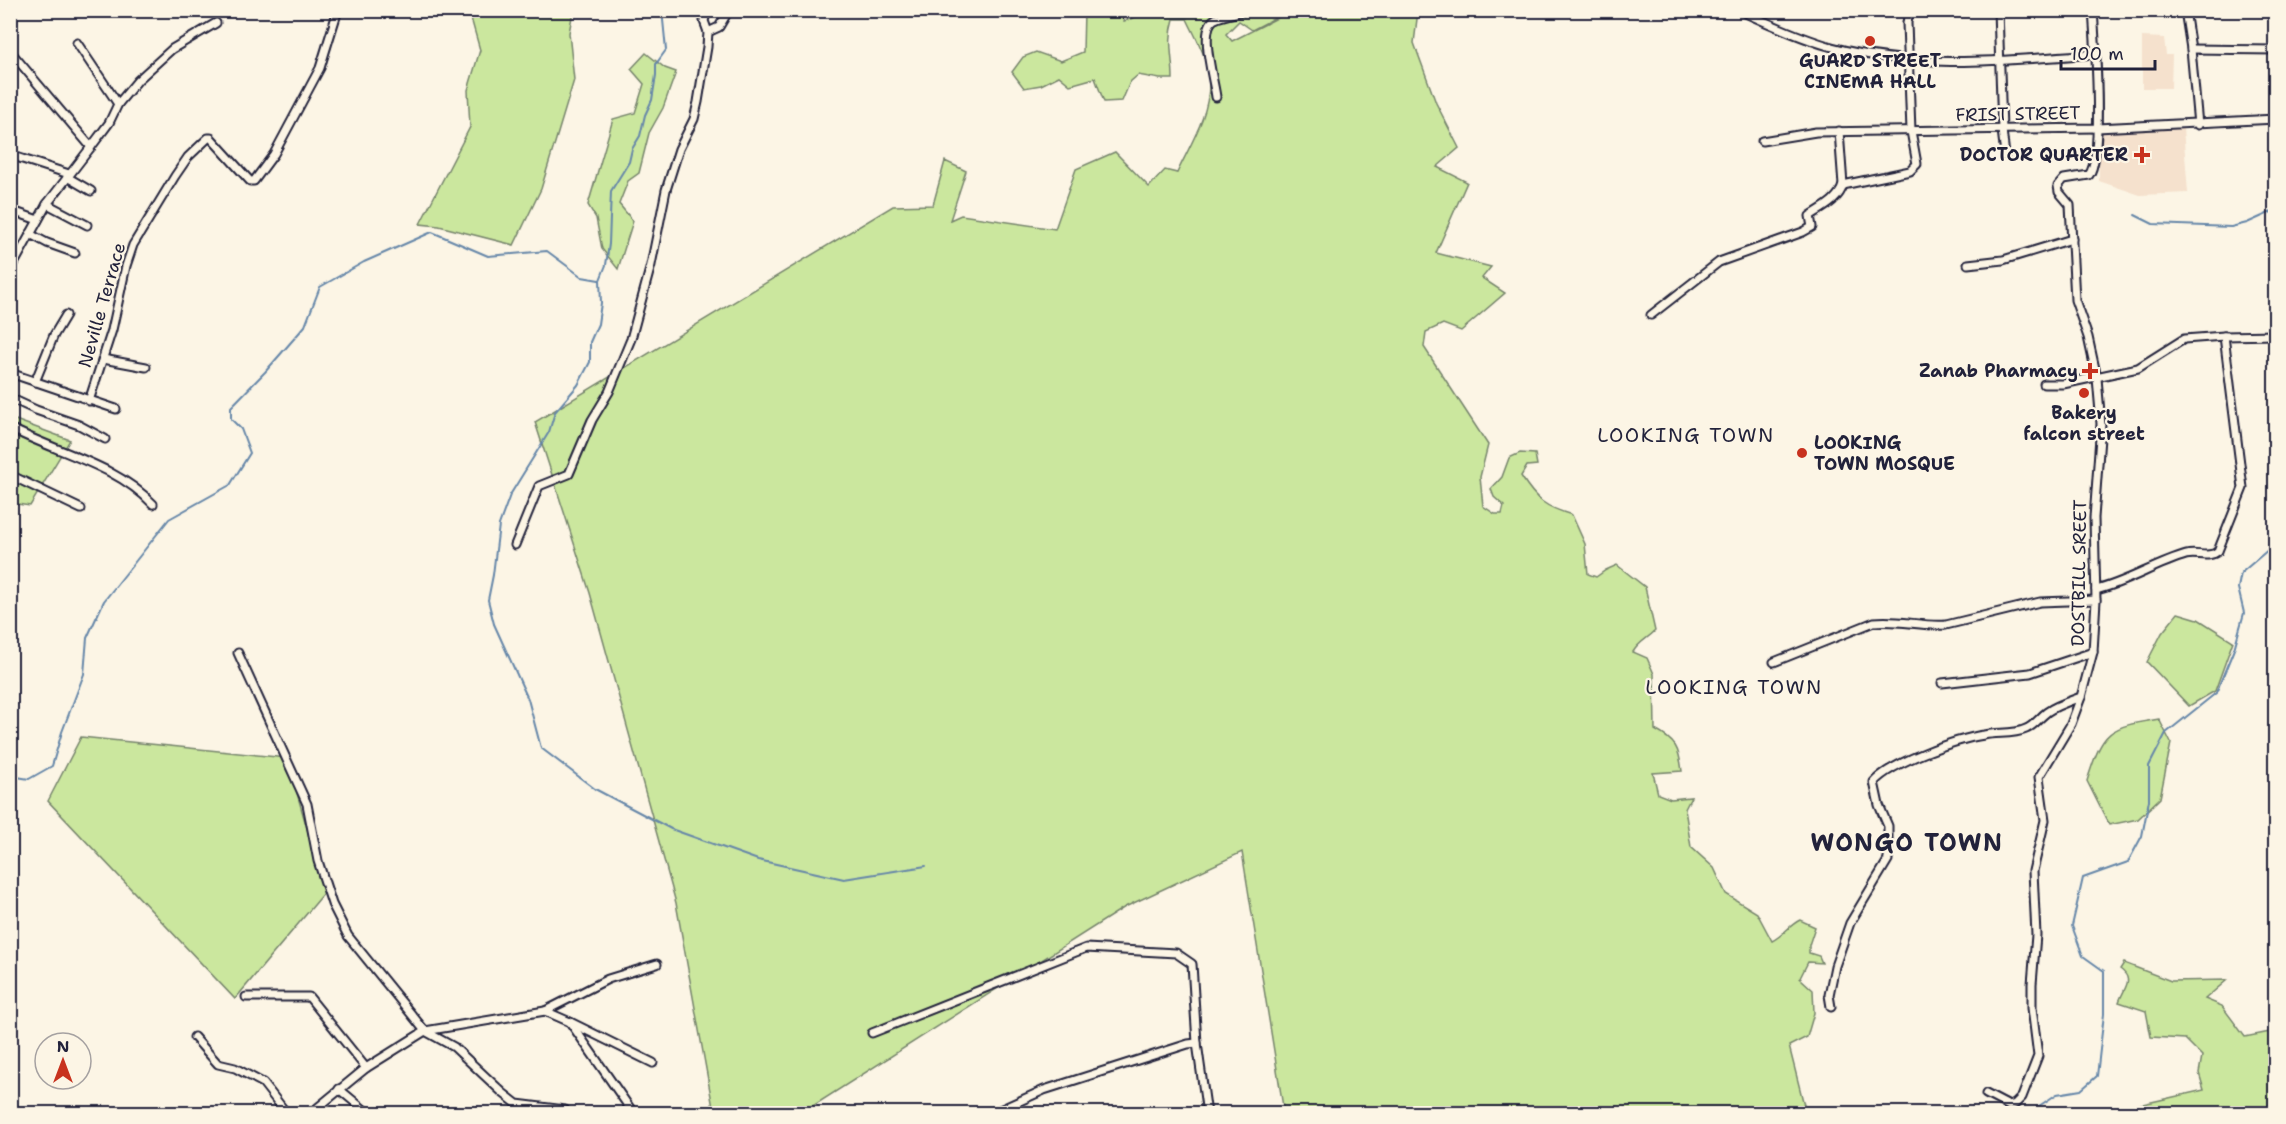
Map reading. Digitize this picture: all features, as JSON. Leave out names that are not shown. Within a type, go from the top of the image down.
[{"type":"street","name":"Neville Terrace","points":[[89,401],[112,330],[133,245],[164,192],[188,158],[207,138],[211,138],[250,181],[254,181],[274,154],[320,68],[338,10]]},
{"type":"street","points":[[515,545],[539,486],[569,474],[592,420],[609,392],[631,339],[651,265],[666,190],[679,149],[694,119],[698,102],[708,32],[704,21],[707,10]]},
{"type":"street","points":[[708,32],[719,27],[729,10]]},
{"type":"street","points":[[1216,98],[1206,38],[1207,27],[1214,20],[1248,10]]},
{"type":"street","points":[[1739,10],[1773,26],[1834,47],[1908,60],[2000,61],[2096,54]]},
{"type":"street","points":[[1843,185],[1913,170],[1917,161],[1911,131],[1907,23],[1909,10]]},
{"type":"street","points":[[1998,10],[2005,155]]},
{"type":"street","points":[[2093,10],[2097,128]]},
{"type":"street","points":[[2185,10],[2198,124]]},
{"type":"street","points":[[10,271],[47,204],[109,123],[118,104],[157,61],[172,49],[216,23]]},
{"type":"street","points":[[77,43],[118,104]]},
{"type":"street","points":[[2191,49],[2276,50]]},
{"type":"street","points":[[10,51],[91,147]]},
{"type":"street","name":"FRIST STREET","points":[[1762,141],[1816,132],[1839,131],[2097,128],[2276,119]]},
{"type":"street","name":"DOSTBILL SREET","points":[[1986,1094],[2008,1106],[2015,1104],[2022,1097],[2038,1056],[2032,1008],[2036,935],[2033,871],[2045,820],[2038,777],[2071,724],[2093,652],[2096,600],[2094,518],[2102,424],[2097,378],[2088,337],[2075,300],[2070,205],[2059,192],[2058,186],[2064,179],[2083,177],[2091,172],[2095,158],[2097,128]]},
{"type":"street","points":[[1651,315],[1670,298],[1699,280],[1719,262],[1812,226],[1810,216],[1839,195],[1843,185],[1839,131]]},
{"type":"street","points":[[10,155],[68,175],[92,191]]},
{"type":"street","points":[[47,204],[87,225]]},
{"type":"street","points":[[10,210],[38,220]]},
{"type":"street","points":[[30,234],[75,253]]},
{"type":"street","points":[[1968,264],[2003,260],[2072,239]]},
{"type":"street","points":[[35,382],[54,336],[66,315]]},
{"type":"street","points":[[2044,384],[2064,384],[2138,368],[2180,340],[2276,335]]},
{"type":"street","points":[[2096,590],[2120,582],[2162,562],[2190,554],[2209,555],[2218,551],[2243,488],[2224,336]]},
{"type":"street","points":[[103,359],[146,367]]},
{"type":"street","points":[[10,373],[116,409]]},
{"type":"street","points":[[10,398],[79,425],[105,439]]},
{"type":"street","points":[[10,428],[120,477],[153,504]]},
{"type":"street","points":[[10,475],[81,508]]},
{"type":"street","points":[[1774,663],[1874,622],[1886,620],[1931,627],[2040,602],[2096,600]]},
{"type":"street","points":[[1942,683],[2030,673],[2093,652]]},
{"type":"street","points":[[238,653],[307,804],[318,861],[332,904],[353,943],[426,1032],[454,1047],[502,1093],[517,1104],[555,1108],[565,1110],[567,1113]]},
{"type":"street","points":[[1831,1007],[1829,995],[1835,966],[1850,923],[1888,860],[1888,826],[1879,805],[1874,782],[1912,758],[1971,737],[1993,733],[2016,733],[2025,730],[2034,725],[2049,710],[2081,697]]},
{"type":"street","points":[[873,1033],[1086,948],[1176,953],[1192,964],[1197,1043],[1207,1113]]},
{"type":"street","points":[[310,1113],[366,1068],[426,1032],[545,1011],[608,979],[657,964]]},
{"type":"street","points":[[246,998],[309,997],[366,1068]]},
{"type":"street","points":[[545,1011],[653,1062]]},
{"type":"street","points":[[570,1023],[634,1113]]},
{"type":"street","points":[[194,1037],[218,1064],[235,1068],[263,1083],[287,1113]]},
{"type":"street","points":[[991,1113],[1044,1090],[1197,1043]]},
{"type":"street","points":[[339,1089],[369,1113]]},
{"type":"shaded area","points":[[2142,37],[2164,38],[2166,55],[2172,55],[2171,88],[2142,88]]},
{"type":"shaded area","name":"DOCTOR QUARTER","points":[[2183,128],[2188,193],[2140,195],[2099,181],[2099,130]]},
{"type":"green space","points":[[1178,10],[1270,11],[1275,18],[1252,30],[1239,21],[1226,34],[1232,41],[1291,11],[1418,11],[1414,43],[1436,103],[1459,148],[1437,167],[1467,182],[1436,253],[1491,267],[1482,278],[1505,293],[1461,331],[1443,324],[1426,332],[1424,347],[1488,445],[1480,477],[1483,506],[1495,514],[1502,514],[1504,506],[1494,497],[1491,489],[1502,477],[1509,458],[1520,453],[1535,454],[1537,465],[1527,466],[1521,476],[1542,502],[1572,515],[1585,544],[1588,574],[1596,577],[1617,565],[1645,587],[1655,631],[1633,652],[1647,658],[1654,674],[1655,730],[1668,738],[1675,746],[1682,771],[1653,773],[1658,794],[1671,799],[1691,797],[1685,809],[1691,847],[1714,868],[1726,894],[1757,913],[1772,941],[1800,920],[1815,927],[1809,953],[1819,956],[1822,963],[1808,962],[1800,978],[1813,990],[1814,1013],[1807,1037],[1789,1046],[1806,1113],[1284,1113],[1242,852],[1125,907],[802,1113],[714,1113],[676,903],[590,593],[535,422],[893,206],[933,205],[945,161],[966,171],[950,220],[961,215],[1055,229],[1076,169],[1115,152],[1149,187],[1165,170],[1177,173],[1203,117],[1209,81],[1207,65],[1187,19],[1174,19],[1172,27],[1173,79],[1138,75],[1130,82],[1122,101],[1104,102],[1095,78],[1070,85],[1059,76],[1041,85],[1024,88],[1012,72],[1023,57],[1036,52],[1061,61],[1083,52],[1084,11],[1118,11],[1124,21],[1147,13],[1175,14]]},
{"type":"green space","points":[[469,11],[573,11],[569,33],[574,80],[541,189],[514,245],[439,226],[420,224],[470,127],[468,90],[480,50]]},
{"type":"green space","points":[[646,53],[665,68],[676,72],[663,108],[649,133],[639,173],[628,181],[619,204],[633,221],[618,269],[602,249],[596,218],[588,205],[613,119],[635,113],[644,84],[631,69]]},
{"type":"green space","points":[[10,418],[70,440],[30,506],[11,503]]},
{"type":"green space","points":[[2178,613],[2198,619],[2233,641],[2215,691],[2189,706],[2147,662],[2162,633]]},
{"type":"green space","points":[[2159,719],[2171,743],[2160,798],[2138,819],[2109,825],[2087,781],[2098,751],[2103,741],[2118,729]]},
{"type":"green space","points":[[81,737],[287,758],[325,892],[235,999],[48,801]]},
{"type":"green space","points":[[2124,963],[2171,981],[2227,980],[2205,999],[2222,1006],[2245,1037],[2275,1031],[2275,1113],[2128,1113],[2130,1107],[2204,1090],[2199,1073],[2202,1056],[2185,1039],[2151,1037],[2146,1011],[2119,1002],[2128,980],[2120,969]]},
{"type":"waterway","points":[[662,10],[666,50],[656,64],[652,100],[629,162],[611,191],[609,244],[606,265],[600,280],[601,303],[598,324],[590,342],[590,362],[578,385],[555,412],[549,432],[510,495],[499,525],[488,600],[494,624],[528,699],[541,748],[595,789],[671,829],[758,860],[844,879],[926,866]]},
{"type":"waterway","points":[[2135,215],[2153,224],[2231,227],[2247,223],[2276,210]]},
{"type":"waterway","points":[[10,780],[11,776],[29,779],[52,766],[84,674],[87,638],[104,601],[169,519],[230,485],[250,453],[241,429],[231,419],[231,407],[305,326],[320,287],[364,262],[432,232],[488,256],[547,251],[582,277],[599,280]]},
{"type":"waterway","points":[[2031,1114],[2033,1110],[2057,1094],[2081,1090],[2097,1076],[2104,1014],[2104,971],[2083,956],[2072,926],[2083,878],[2128,862],[2142,836],[2149,800],[2149,766],[2166,733],[2216,693],[2234,649],[2244,613],[2238,588],[2241,573],[2276,543]]},
{"type":"waterway","points":[[10,805],[10,812]]},
{"type":"place","name":"GUARD STREET CINEMA HALL","points":[[1870,41]]},
{"type":"place","name":"DOCTOR QUARTER","points":[[2142,155]]},
{"type":"place","name":"Zanab Pharmacy","points":[[2090,371]]},
{"type":"place","name":"Bakery falcon street","points":[[2084,393]]},
{"type":"place","name":"LOOKING TOWN MOSQUE","points":[[1802,453]]},
{"type":"district","name":"LOOKING TOWN","points":[[1686,435]]},
{"type":"district","name":"LOOKING TOWN","points":[[1734,687]]},
{"type":"district","name":"WONGO TOWN","points":[[1907,843]]}]
